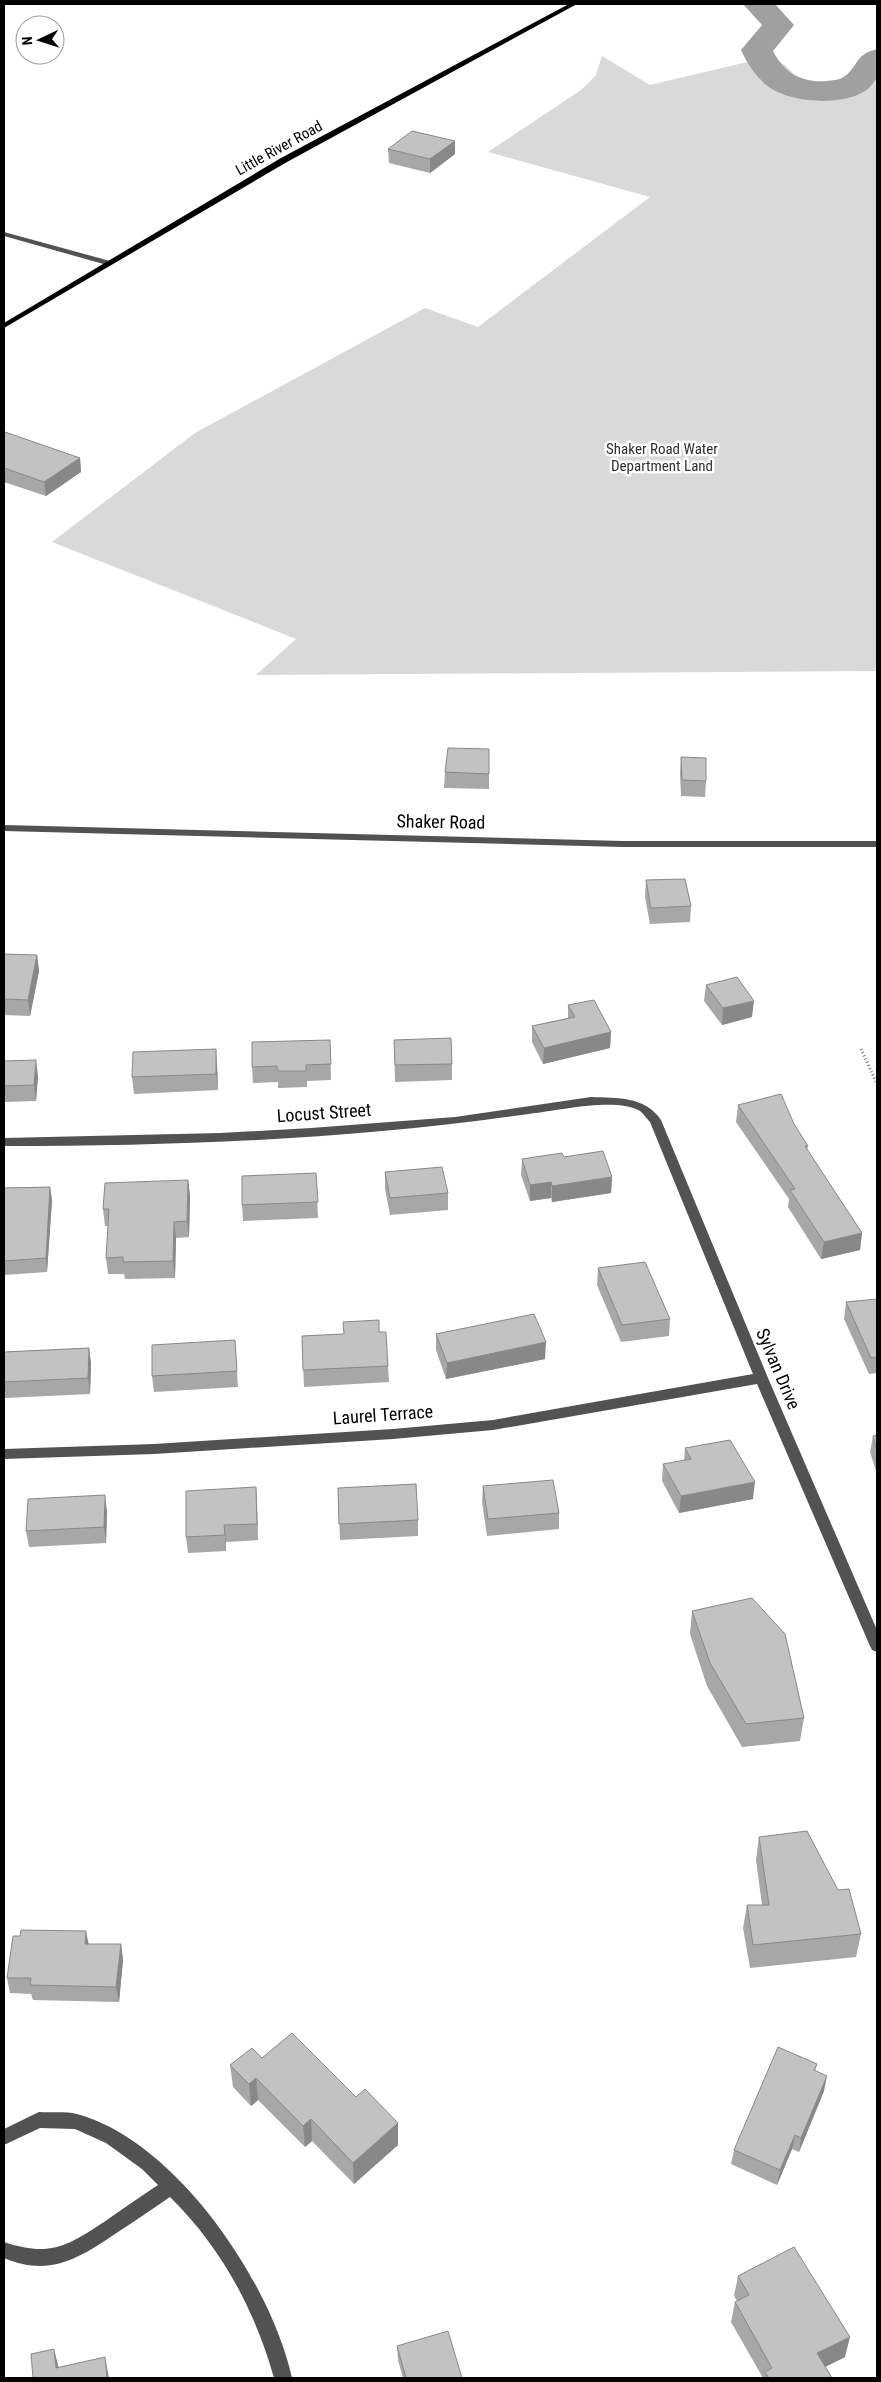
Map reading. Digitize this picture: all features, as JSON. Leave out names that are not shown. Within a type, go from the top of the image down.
[{"type":"main road","name":"Little River Road","points":[[4,326],[107,263],[284,160],[574,4]]},
{"type":"street","points":[[4,234],[107,263]]},
{"type":"street","name":"Shaker Road","points":[[4,828],[622,844],[877,844]]},
{"type":"street","name":"Locust Street","points":[[4,1142],[220,1137],[311,1132],[455,1121],[591,1101],[625,1102],[644,1108]]},
{"type":"street","name":"Sylvan Drive","points":[[644,1108],[655,1120],[663,1137],[762,1378],[877,1646]]},
{"type":"street","name":"Laurel Terrace","points":[[4,1454],[154,1449],[393,1434],[493,1425],[762,1378]]},
{"type":"street","points":[[4,2137],[22,2125],[37,2120],[53,2118],[84,2124],[120,2143],[159,2173],[194,2208],[226,2250],[254,2297],[275,2349],[284,2378]]},
{"type":"street","points":[[4,2250],[31,2258],[64,2255],[79,2248],[172,2186]]},
{"type":"path","points":[[861,1049],[877,1084]]},
{"type":"green space","name":"Shaker Road Water Department Land","points":[[877,55],[877,671],[256,675],[296,639],[52,542],[195,433],[425,308],[478,327],[650,197],[488,152],[581,90],[596,75],[602,56],[650,85],[772,56],[795,76],[805,81],[822,84],[841,82],[865,72]]},
{"type":"building","points":[[412,131],[455,141],[430,159],[388,149]]},
{"type":"building","points":[[5,432],[80,458],[44,482],[4,468]]},
{"type":"building","points":[[448,748],[489,749],[489,774],[445,772]]},
{"type":"building","points":[[681,757],[706,758],[706,781],[682,780]]},
{"type":"building","points":[[685,879],[691,906],[651,908],[646,880]]},
{"type":"building","points":[[5,954],[37,955],[28,1000],[4,999]]},
{"type":"building","points":[[737,977],[754,1001],[723,1008],[706,985]]},
{"type":"building","points":[[594,1000],[611,1032],[544,1048],[532,1026],[575,1017],[568,1005]]},
{"type":"building","points":[[451,1038],[452,1064],[395,1065],[394,1040]]},
{"type":"building","points":[[330,1040],[331,1064],[306,1065],[306,1071],[278,1071],[277,1066],[252,1067],[252,1042]]},
{"type":"building","points":[[216,1049],[216,1074],[132,1077],[133,1052]]},
{"type":"building","points":[[36,1060],[34,1085],[4,1086],[4,1061]]},
{"type":"building","points":[[781,1094],[794,1124],[808,1146],[805,1146],[862,1233],[824,1242],[790,1190],[795,1189],[738,1105]]},
{"type":"building","points":[[603,1151],[612,1177],[552,1186],[551,1182],[530,1185],[522,1159],[562,1153],[564,1157]]},
{"type":"building","points":[[442,1167],[448,1193],[390,1198],[385,1172]]},
{"type":"building","points":[[316,1173],[318,1202],[242,1205],[242,1176]]},
{"type":"building","points":[[188,1180],[187,1221],[174,1222],[173,1261],[123,1262],[123,1257],[106,1258],[109,1209],[103,1209],[105,1183]]},
{"type":"building","points":[[50,1187],[46,1258],[4,1261],[4,1188]]},
{"type":"building","points":[[645,1262],[670,1319],[622,1325],[598,1268]]},
{"type":"building","points":[[877,1299],[877,1357],[871,1358],[846,1302]]},
{"type":"building","points":[[534,1314],[546,1342],[447,1363],[436,1334]]},
{"type":"building","points":[[379,1320],[379,1332],[386,1332],[388,1366],[303,1370],[302,1336],[344,1334],[343,1322]]},
{"type":"building","points":[[235,1340],[237,1371],[152,1376],[152,1345]]},
{"type":"building","points":[[89,1348],[88,1378],[4,1382],[4,1352]]},
{"type":"building","points":[[877,1435],[877,1450],[873,1436]]},
{"type":"building","points":[[730,1440],[755,1482],[681,1496],[663,1464],[691,1459],[685,1448]]},
{"type":"building","points":[[553,1480],[559,1513],[488,1519],[483,1486]]},
{"type":"building","points":[[416,1484],[418,1520],[339,1524],[338,1488]]},
{"type":"building","points":[[256,1487],[257,1524],[224,1525],[225,1535],[186,1537],[186,1491]]},
{"type":"building","points":[[105,1495],[104,1527],[26,1531],[28,1499]]},
{"type":"building","points":[[752,1598],[785,1634],[804,1718],[746,1724],[710,1663],[692,1611]]},
{"type":"building","points":[[807,1831],[838,1890],[849,1889],[861,1934],[753,1945],[747,1905],[769,1905],[759,1837]]},
{"type":"building","points":[[21,1930],[86,1931],[85,1944],[121,1944],[116,1987],[30,1985],[31,1978],[7,1978],[13,1936],[20,1936]]},
{"type":"building","points":[[292,2033],[356,2097],[365,2089],[398,2123],[353,2163],[311,2119],[303,2126],[256,2078],[249,2084],[230,2065],[252,2048],[262,2058]]},
{"type":"building","points":[[778,2047],[817,2064],[814,2070],[827,2076],[801,2138],[795,2135],[780,2170],[734,2150]]},
{"type":"building","points":[[794,2247],[850,2337],[817,2353],[832,2378],[769,2378],[765,2372],[772,2368],[735,2302],[749,2295],[738,2276]]},
{"type":"building","points":[[448,2331],[462,2378],[406,2378],[397,2346]]},
{"type":"building","points":[[54,2349],[56,2368],[105,2357],[107,2378],[33,2378],[31,2354]]},
{"type":"waterway","points":[[758,4],[779,25],[757,50],[769,71],[787,84],[797,88],[820,91],[849,87],[859,80],[870,64],[877,58]]}]
